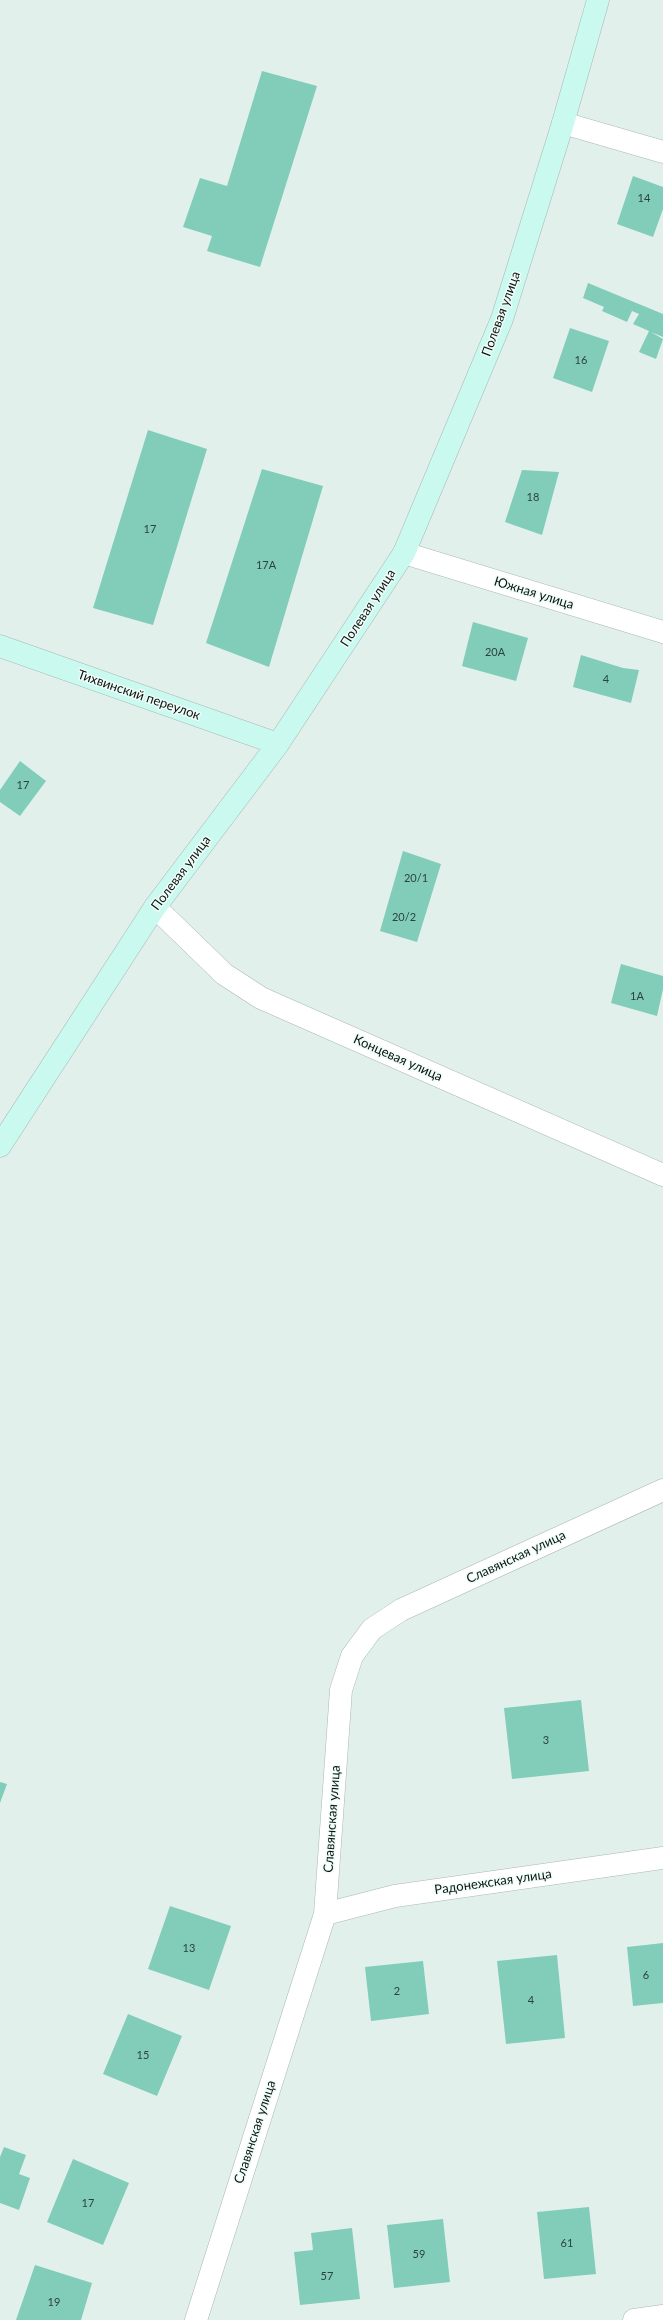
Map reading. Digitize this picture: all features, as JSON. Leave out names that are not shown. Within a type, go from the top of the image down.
[{"type":"street","name":"Полевая улица","points":[[0,1146],[155,907],[278,744],[404,553],[502,319],[563,123],[598,0]]},
{"type":"street","points":[[563,123],[663,152]]},
{"type":"street","name":"Южная улица","points":[[404,553],[663,632]]},
{"type":"street","name":"Тихвинский переулок","points":[[0,646],[278,744]]},
{"type":"street","name":"Концевая улица","points":[[155,907],[224,974],[261,998],[663,1175]]},
{"type":"street","name":"Славянская улица","points":[[196,2320],[325,1914],[341,1690],[352,1656],[372,1629],[401,1610],[663,1490]]},
{"type":"street","name":"Радонежская улица","points":[[325,1914],[395,1896],[663,1858]]},
{"type":"street","points":[[634,2320],[663,2316]]},
{"type":"building","points":[[262,71],[317,86],[260,267],[207,251],[212,236],[183,227],[200,178],[227,186]]},
{"type":"building","points":[[633,176],[663,187],[663,209],[653,237],[617,224]]},
{"type":"building","points":[[588,283],[663,314],[663,337],[651,332],[663,339],[656,359],[639,352],[649,331],[633,324],[639,314],[632,311],[627,322],[602,311],[604,307],[583,298]]},
{"type":"building","points":[[570,328],[609,341],[592,392],[553,378]]},
{"type":"building","points":[[148,430],[207,449],[153,625],[93,608]]},
{"type":"building","points":[[262,469],[323,486],[269,667],[206,643]]},
{"type":"building","points":[[522,470],[559,472],[542,535],[505,522]]},
{"type":"building","points":[[473,622],[528,638],[516,681],[462,666]]},
{"type":"building","points":[[581,655],[623,668],[639,670],[631,703],[573,687]]},
{"type":"building","points":[[20,761],[46,781],[20,816],[0,802],[0,790]]},
{"type":"building","points":[[403,851],[441,864],[417,942],[380,931]]},
{"type":"building","points":[[621,964],[663,976],[663,989],[657,1016],[611,1003]]},
{"type":"building","points":[[581,1700],[589,1771],[512,1779],[504,1708]]},
{"type":"building","points":[[0,1782],[7,1784],[0,1803]]},
{"type":"building","points":[[170,1906],[231,1926],[209,1990],[148,1969]]},
{"type":"building","points":[[663,1943],[663,2003],[633,2006],[627,1947]]},
{"type":"building","points":[[557,1955],[565,2038],[506,2044],[497,1961]]},
{"type":"building","points":[[423,1961],[429,2014],[371,2021],[365,1967]]},
{"type":"building","points":[[128,2014],[182,2036],[157,2096],[103,2074]]},
{"type":"building","points":[[4,2147],[26,2155],[19,2174],[30,2178],[19,2210],[0,2203],[0,2157]]},
{"type":"building","points":[[73,2159],[129,2183],[103,2245],[47,2222]]},
{"type":"building","points":[[589,2207],[596,2274],[544,2279],[537,2212]]},
{"type":"building","points":[[443,2219],[450,2282],[394,2288],[387,2225]]},
{"type":"building","points":[[352,2228],[360,2299],[300,2305],[294,2252],[313,2250],[311,2233]]},
{"type":"building","points":[[35,2265],[92,2283],[81,2320],[16,2320]]}]
